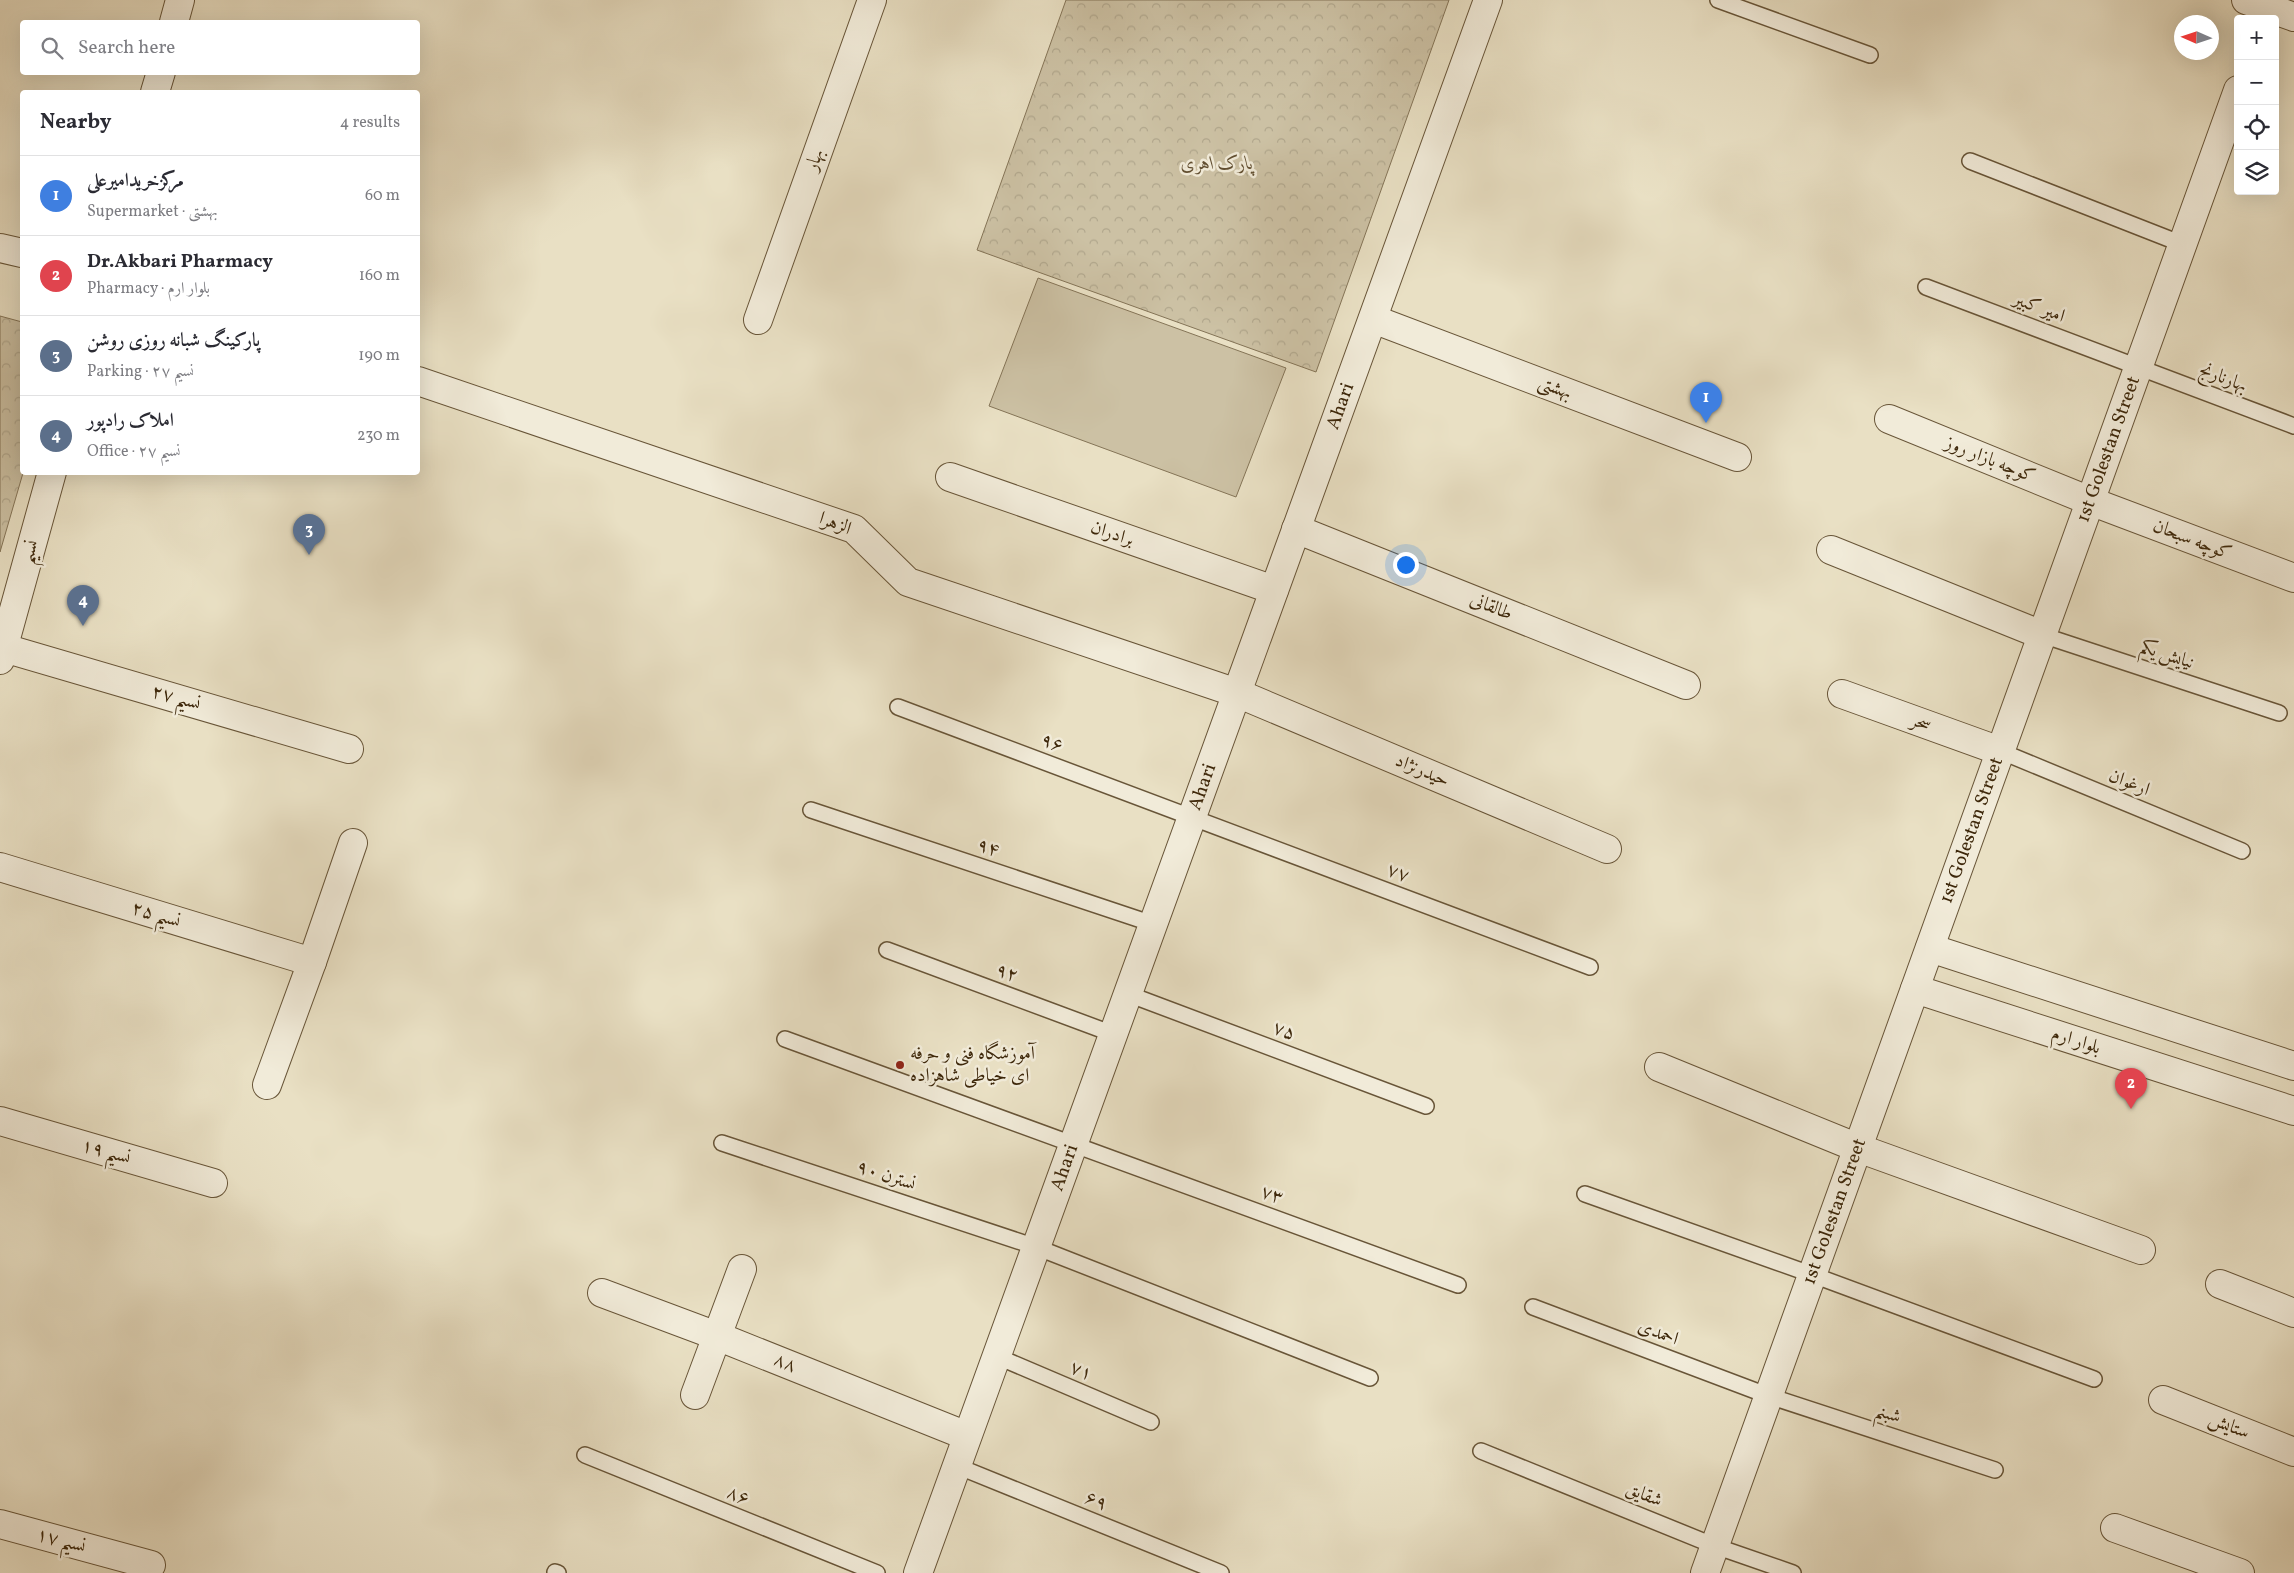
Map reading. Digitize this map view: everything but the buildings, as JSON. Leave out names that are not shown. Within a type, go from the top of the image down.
[{"type":"street","points":[[175,20],[180,0]]},
{"type":"street","name":"بهار","points":[[758,320],[872,0]]},
{"type":"street","name":"Ahari","points":[[918,1573],[1488,0]]},
{"type":"street","points":[[2261,7],[2294,17]]},
{"type":"street","points":[[156,90],[159,75]]},
{"type":"street","name":"1st Golestan Street","points":[[1706,1573],[2234,101]]},
{"type":"street","points":[[0,248],[20,253]]},
{"type":"street","name":"بهشتی","points":[[1373,319],[1737,457]]},
{"type":"street","name":"الزهرا","points":[[420,382],[854,529],[908,582],[1237,693]]},
{"type":"street","name":"کوچه بازار روز","points":[[1889,419],[2090,501]]},
{"type":"street","name":"نسیم","points":[[2,654],[51,475]]},
{"type":"street","name":"برادران","points":[[950,477],[1274,590]]},
{"type":"street","name":"کوچه سبحان","points":[[2090,501],[2294,578]]},
{"type":"street","name":"طالقانی","points":[[1296,529],[1686,685]]},
{"type":"street","points":[[1831,550],[2042,635]]},
{"type":"street","name":"نسیم ۲۷","points":[[2,654],[349,749]]},
{"type":"street","name":"حیدرنژاد","points":[[1237,693],[1607,849]]},
{"type":"street","name":"سحر","points":[[1842,694],[2000,751]]},
{"type":"street","points":[[267,1085],[353,843]]},
{"type":"street","name":"نسیم ۲۵","points":[[0,867],[312,962]]},
{"type":"street","points":[[1930,948],[2294,1066]]},
{"type":"street","name":"بلوار ارم","points":[[1915,989],[2294,1111]]},
{"type":"street","points":[[1659,1067],[1858,1148],[2142,1250]]},
{"type":"street","name":"نسیم ۱۹","points":[[0,1121],[213,1184]]},
{"type":"street","points":[[695,1396],[742,1269]]},
{"type":"street","points":[[2220,1284],[2294,1313]]},
{"type":"street","name":"۸۸","points":[[602,1293],[717,1336],[967,1436]]},
{"type":"street","name":"ستایش","points":[[2163,1400],[2294,1452]]},
{"type":"street","name":"نسیم ۱۷","points":[[0,1524],[151,1565]]},
{"type":"street","points":[[2115,1528],[2240,1573]]},
{"type":"lane","points":[[1718,0],[1870,55]]},
{"type":"lane","points":[[1970,161],[2182,244]]},
{"type":"lane","name":"امیر کبیر","points":[[1926,287],[2138,367]]},
{"type":"lane","name":"بهارنارنج","points":[[2138,367],[2294,426]]},
{"type":"lane","name":"نیایش یکم","points":[[2042,635],[2279,713]]},
{"type":"lane","name":"۹۶","points":[[898,707],[1192,818]]},
{"type":"lane","name":"ارغوان","points":[[2000,751],[2242,851]]},
{"type":"lane","name":"۹۴","points":[[811,810],[1153,924]]},
{"type":"lane","name":"۷۷","points":[[1192,818],[1590,967]]},
{"type":"lane","name":"۹۲","points":[[887,950],[1114,1034]]},
{"type":"lane","name":"۷۵","points":[[1128,994],[1426,1106]]},
{"type":"lane","name":"۷۳","points":[[785,1039],[1458,1285]]},
{"type":"lane","name":"نسترن ۹۰","points":[[722,1143],[1036,1247],[1370,1378]]},
{"type":"lane","points":[[1584,1194],[1812,1275],[2094,1379]]},
{"type":"lane","name":"احمدی","points":[[1532,1307],[1769,1396]]},
{"type":"lane","name":"۷۱","points":[[996,1356],[1151,1422]]},
{"type":"lane","name":"شبنم","points":[[1769,1396],[1995,1470]]},
{"type":"lane","name":"شقایق","points":[[1482,1452],[1715,1546],[1793,1573]]},
{"type":"lane","name":"۸۶","points":[[585,1455],[877,1573]]},
{"type":"lane","name":"۶۹","points":[[956,1466],[1221,1573]]},
{"type":"green space","name":"پارک اهری","points":[[1066,0],[1449,0],[1316,372],[977,250]]},
{"type":"green space","points":[[1038,278],[1286,368],[1236,497],[989,406]]},
{"type":"green space","points":[[0,316],[20,321],[20,475],[22,475],[0,552]]},
{"type":"place","name":"مرکزخریدامیرعلی","points":[[1706,423]]},
{"type":"place","name":"پارکینگ شبانه روزی روشن","points":[[309,555]]},
{"type":"place","name":"املاک رادپور","points":[[83,626]]},
{"type":"place","name":"آموزشگاه فنی و حرفه ای خیاطی شاهزاده","points":[[900,1065]]},
{"type":"place","name":"Dr.Akbari Pharmacy","points":[[2131,1109]]}]
